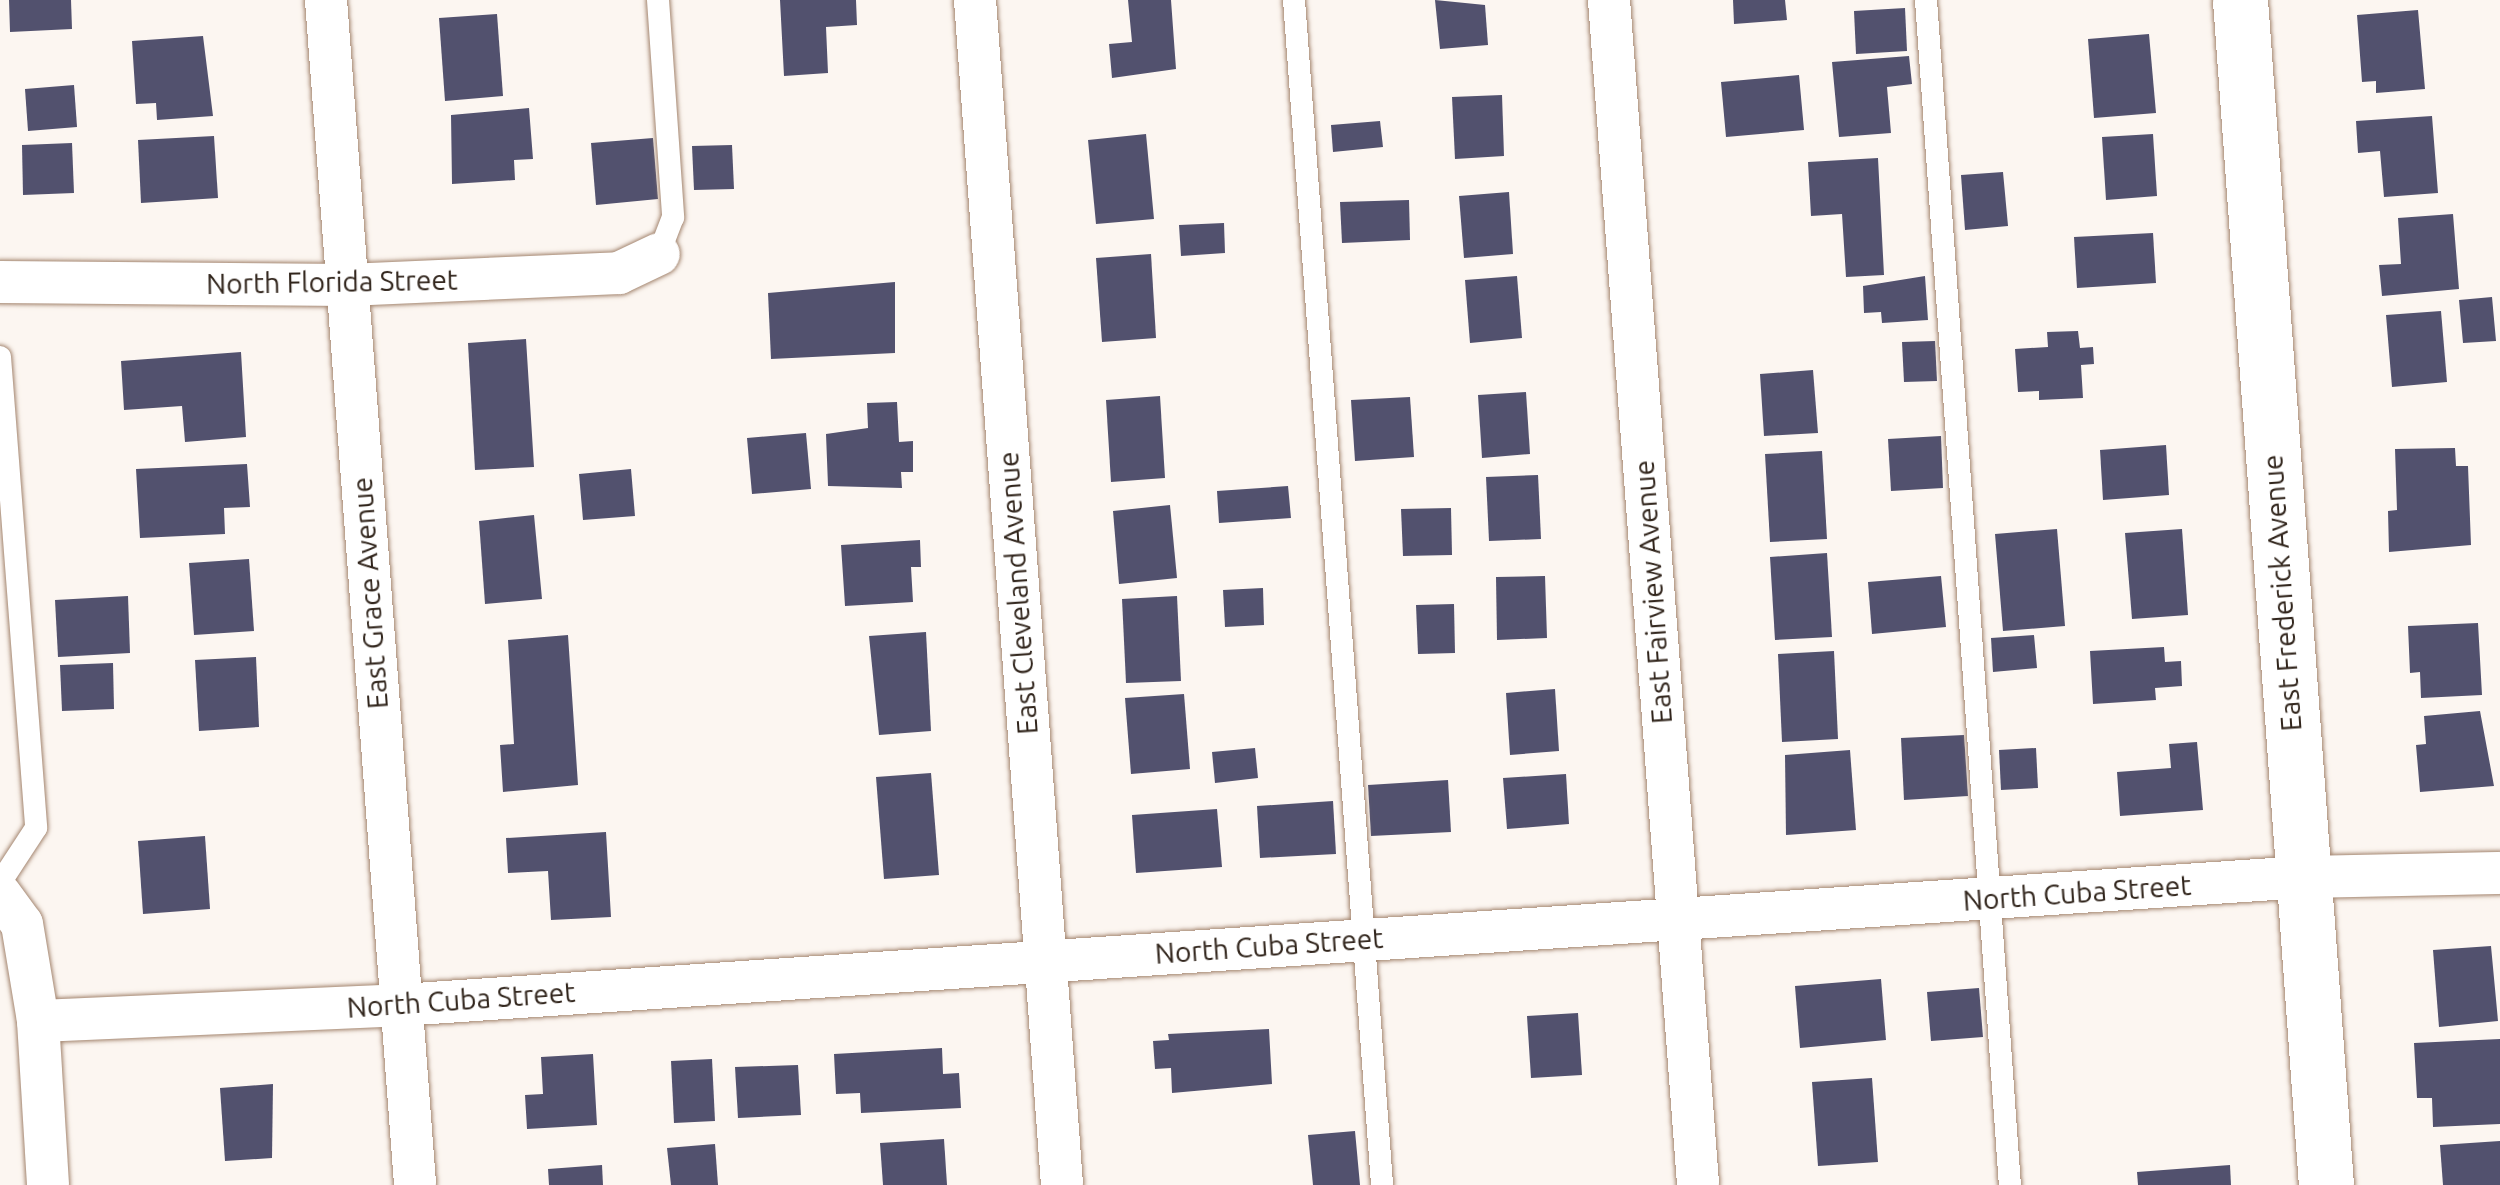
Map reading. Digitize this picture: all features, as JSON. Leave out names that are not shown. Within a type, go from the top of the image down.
[{"type":"main road","name":"East Frederick Avenue","points":[[2240,0],[2326,1185]]},
{"type":"street","name":"East Grace Avenue","points":[[326,0],[415,1185]]},
{"type":"street","name":"East Cleveland Avenue","points":[[975,0],[1062,1185]]},
{"type":"street","name":"East Fairview Avenue","points":[[1608,0],[1698,1185]]},
{"type":"street","name":"North Florida Street","points":[[0,282],[347,285],[619,273],[659,254]]},
{"type":"street","name":"North Cuba Street","points":[[38,1021],[401,1005],[2303,877],[2500,873]]},
{"type":"street","points":[[0,894],[22,924],[38,1021],[48,1185]]},
{"type":"lane","points":[[658,0],[672,217],[659,254]]},
{"type":"lane","points":[[1294,0],[1382,1185]]},
{"type":"lane","points":[[1926,0],[2010,1185]]},
{"type":"lane","points":[[0,357],[36,828],[0,883]]},
{"type":"building","points":[[9,0],[71,0],[72,29],[10,32]]},
{"type":"building","points":[[780,0],[856,0],[857,25],[826,27],[828,73],[784,76]]},
{"type":"building","points":[[1128,0],[1171,0],[1176,69],[1112,78],[1109,44],[1132,42]]},
{"type":"building","points":[[1435,0],[1485,5],[1488,45],[1440,49]]},
{"type":"building","points":[[1733,0],[1785,0],[1787,20],[1734,24]]},
{"type":"building","points":[[1905,8],[1907,51],[1856,54],[1854,11]]},
{"type":"building","points":[[2418,10],[2425,89],[2376,93],[2376,81],[2362,82],[2357,15]]},
{"type":"building","points":[[497,14],[503,96],[445,101],[439,18]]},
{"type":"building","points":[[2149,34],[2156,113],[2094,118],[2088,39]]},
{"type":"building","points":[[203,36],[213,116],[157,120],[156,103],[136,104],[132,41]]},
{"type":"building","points":[[1909,56],[1912,84],[1887,87],[1891,133],[1839,137],[1832,62]]},
{"type":"building","points":[[1799,75],[1804,130],[1726,137],[1721,82]]},
{"type":"building","points":[[74,85],[77,127],[28,131],[25,89]]},
{"type":"building","points":[[1502,95],[1504,156],[1455,159],[1452,97]]},
{"type":"building","points":[[529,108],[533,159],[514,160],[515,180],[452,184],[451,115]]},
{"type":"building","points":[[2432,116],[2438,193],[2384,197],[2380,151],[2358,153],[2356,121]]},
{"type":"building","points":[[1380,121],[1383,147],[1333,152],[1331,125]]},
{"type":"building","points":[[1146,134],[1154,219],[1096,224],[1088,140]]},
{"type":"building","points":[[2153,134],[2157,196],[2106,200],[2102,137]]},
{"type":"building","points":[[214,136],[218,198],[141,203],[138,140]]},
{"type":"building","points":[[653,138],[658,199],[596,205],[591,143]]},
{"type":"building","points":[[72,143],[74,193],[23,195],[22,145]]},
{"type":"building","points":[[732,145],[734,189],[694,190],[692,146]]},
{"type":"building","points":[[1878,158],[1884,275],[1846,277],[1842,214],[1811,216],[1808,162]]},
{"type":"building","points":[[2003,172],[2008,226],[1965,230],[1961,175]]},
{"type":"building","points":[[1509,192],[1513,254],[1464,258],[1459,196]]},
{"type":"building","points":[[1409,200],[1410,240],[1342,243],[1340,202]]},
{"type":"building","points":[[2453,214],[2459,289],[2382,296],[2379,265],[2401,264],[2398,218]]},
{"type":"building","points":[[1224,223],[1225,253],[1181,256],[1179,225]]},
{"type":"building","points":[[2153,233],[2156,283],[2077,288],[2074,237]]},
{"type":"building","points":[[1151,254],[1156,338],[1102,342],[1096,258]]},
{"type":"building","points":[[1517,276],[1522,338],[1470,343],[1465,280]]},
{"type":"building","points":[[1925,276],[1928,320],[1882,323],[1881,312],[1864,313],[1863,286]]},
{"type":"building","points":[[895,282],[895,353],[771,359],[768,293]]},
{"type":"building","points":[[2492,297],[2496,341],[2463,343],[2459,300]]},
{"type":"building","points":[[2441,311],[2447,382],[2392,387],[2386,315]]},
{"type":"building","points":[[2078,331],[2080,348],[2093,347],[2094,364],[2081,365],[2083,398],[2039,400],[2039,391],[2018,392],[2015,349],[2048,347],[2047,332]]},
{"type":"building","points":[[526,339],[534,467],[475,470],[468,343]]},
{"type":"building","points":[[1935,341],[1937,381],[1904,382],[1902,342]]},
{"type":"building","points":[[241,352],[246,437],[185,442],[182,406],[124,410],[121,361]]},
{"type":"building","points":[[1813,370],[1818,433],[1764,436],[1760,374]]},
{"type":"building","points":[[1526,392],[1530,454],[1482,458],[1478,395]]},
{"type":"building","points":[[1160,396],[1165,478],[1111,482],[1106,400]]},
{"type":"building","points":[[1410,397],[1414,457],[1355,461],[1351,400]]},
{"type":"building","points":[[897,402],[899,442],[913,441],[913,472],[901,472],[902,488],[828,486],[826,434],[868,428],[867,403]]},
{"type":"building","points":[[806,433],[811,489],[752,494],[747,438]]},
{"type":"building","points":[[1941,436],[1943,488],[1891,491],[1888,439]]},
{"type":"building","points":[[2166,445],[2169,495],[2103,500],[2100,450]]},
{"type":"building","points":[[2455,448],[2456,466],[2468,466],[2471,545],[2389,552],[2388,511],[2397,510],[2395,449]]},
{"type":"building","points":[[1822,451],[1827,539],[1770,542],[1765,454]]},
{"type":"building","points":[[247,464],[250,507],[224,508],[225,534],[140,538],[136,469]]},
{"type":"building","points":[[631,469],[635,516],[583,520],[579,474]]},
{"type":"building","points":[[1538,475],[1541,539],[1489,541],[1486,477]]},
{"type":"building","points":[[1288,486],[1291,518],[1219,523],[1217,491]]},
{"type":"building","points":[[1170,505],[1177,578],[1119,584],[1113,511]]},
{"type":"building","points":[[1451,508],[1452,555],[1403,556],[1401,509]]},
{"type":"building","points":[[534,515],[542,599],[485,604],[479,521]]},
{"type":"building","points":[[2057,529],[2065,626],[2003,631],[1995,534]]},
{"type":"building","points":[[2182,529],[2188,615],[2132,619],[2125,533]]},
{"type":"building","points":[[920,540],[921,567],[911,567],[913,602],[845,606],[841,545]]},
{"type":"building","points":[[1827,553],[1832,637],[1775,640],[1770,557]]},
{"type":"building","points":[[249,559],[254,631],[194,635],[189,563]]},
{"type":"building","points":[[1545,576],[1547,638],[1497,640],[1496,577]]},
{"type":"building","points":[[1941,576],[1946,627],[1872,634],[1868,582]]},
{"type":"building","points":[[1263,588],[1264,625],[1225,627],[1223,590]]},
{"type":"building","points":[[128,596],[130,653],[58,657],[55,600]]},
{"type":"building","points":[[1177,596],[1181,681],[1126,683],[1122,599]]},
{"type":"building","points":[[1454,604],[1455,653],[1418,654],[1416,605]]},
{"type":"building","points":[[2478,623],[2482,695],[2421,698],[2420,672],[2410,673],[2408,626]]},
{"type":"building","points":[[926,632],[931,731],[879,735],[869,636]]},
{"type":"building","points":[[568,635],[578,785],[503,792],[500,745],[514,744],[508,640]]},
{"type":"building","points":[[2034,635],[2037,668],[1993,672],[1991,638]]},
{"type":"building","points":[[2164,647],[2165,662],[2181,661],[2182,686],[2155,688],[2156,700],[2093,704],[2090,651]]},
{"type":"building","points":[[1834,651],[1838,739],[1782,742],[1778,654]]},
{"type":"building","points":[[256,657],[259,727],[199,731],[195,660]]},
{"type":"building","points":[[113,663],[114,709],[62,711],[60,665]]},
{"type":"building","points":[[1555,689],[1559,751],[1510,755],[1506,693]]},
{"type":"building","points":[[1184,694],[1190,769],[1131,774],[1125,698]]},
{"type":"building","points":[[2480,711],[2494,786],[2420,792],[2416,745],[2426,744],[2424,716]]},
{"type":"building","points":[[1964,735],[1968,796],[1904,800],[1901,738]]},
{"type":"building","points":[[2197,742],[2203,810],[2120,816],[2117,772],[2171,768],[2169,744]]},
{"type":"building","points":[[1255,748],[1258,778],[1215,783],[1212,752]]},
{"type":"building","points":[[2036,748],[2038,788],[2001,790],[1999,750]]},
{"type":"building","points":[[1850,750],[1856,830],[1786,835],[1785,755]]},
{"type":"building","points":[[931,773],[939,875],[884,879],[876,777]]},
{"type":"building","points":[[1566,774],[1569,824],[1507,829],[1503,778]]},
{"type":"building","points":[[1448,780],[1451,832],[1371,836],[1368,785]]},
{"type":"building","points":[[1333,801],[1336,854],[1260,858],[1257,806]]},
{"type":"building","points":[[1217,809],[1222,867],[1136,873],[1132,815]]},
{"type":"building","points":[[606,832],[611,917],[551,920],[548,871],[508,873],[506,838]]},
{"type":"building","points":[[205,836],[210,909],[143,914],[138,841]]},
{"type":"building","points":[[2491,946],[2498,1021],[2439,1027],[2433,950]]},
{"type":"building","points":[[1881,979],[1886,1040],[1800,1048],[1795,986]]},
{"type":"building","points":[[1979,988],[1983,1037],[1931,1041],[1927,992]]},
{"type":"building","points":[[1578,1013],[1582,1075],[1531,1078],[1527,1016]]},
{"type":"building","points":[[1269,1029],[1272,1084],[1172,1093],[1171,1068],[1155,1069],[1153,1041],[1169,1040],[1168,1034]]},
{"type":"building","points":[[2500,1039],[2500,1124],[2433,1127],[2432,1098],[2417,1098],[2414,1043]]},
{"type":"building","points":[[942,1048],[943,1074],[959,1073],[961,1108],[861,1113],[860,1093],[836,1094],[834,1054]]},
{"type":"building","points":[[593,1054],[597,1125],[527,1129],[525,1095],[543,1094],[541,1057]]},
{"type":"building","points":[[712,1059],[715,1121],[674,1123],[671,1061]]},
{"type":"building","points":[[798,1065],[801,1115],[738,1118],[735,1067]]},
{"type":"building","points":[[1872,1078],[1878,1162],[1818,1166],[1812,1082]]},
{"type":"building","points":[[273,1084],[272,1158],[225,1161],[220,1088]]},
{"type":"building","points":[[1355,1131],[1360,1185],[1313,1185],[1308,1135]]},
{"type":"building","points":[[944,1139],[947,1185],[883,1185],[880,1143]]},
{"type":"building","points":[[2500,1141],[2500,1185],[2443,1185],[2440,1145]]},
{"type":"building","points":[[715,1144],[718,1185],[671,1185],[667,1148]]},
{"type":"building","points":[[602,1165],[603,1185],[549,1185],[548,1169]]},
{"type":"building","points":[[2230,1165],[2231,1185],[2138,1185],[2137,1172]]}]
